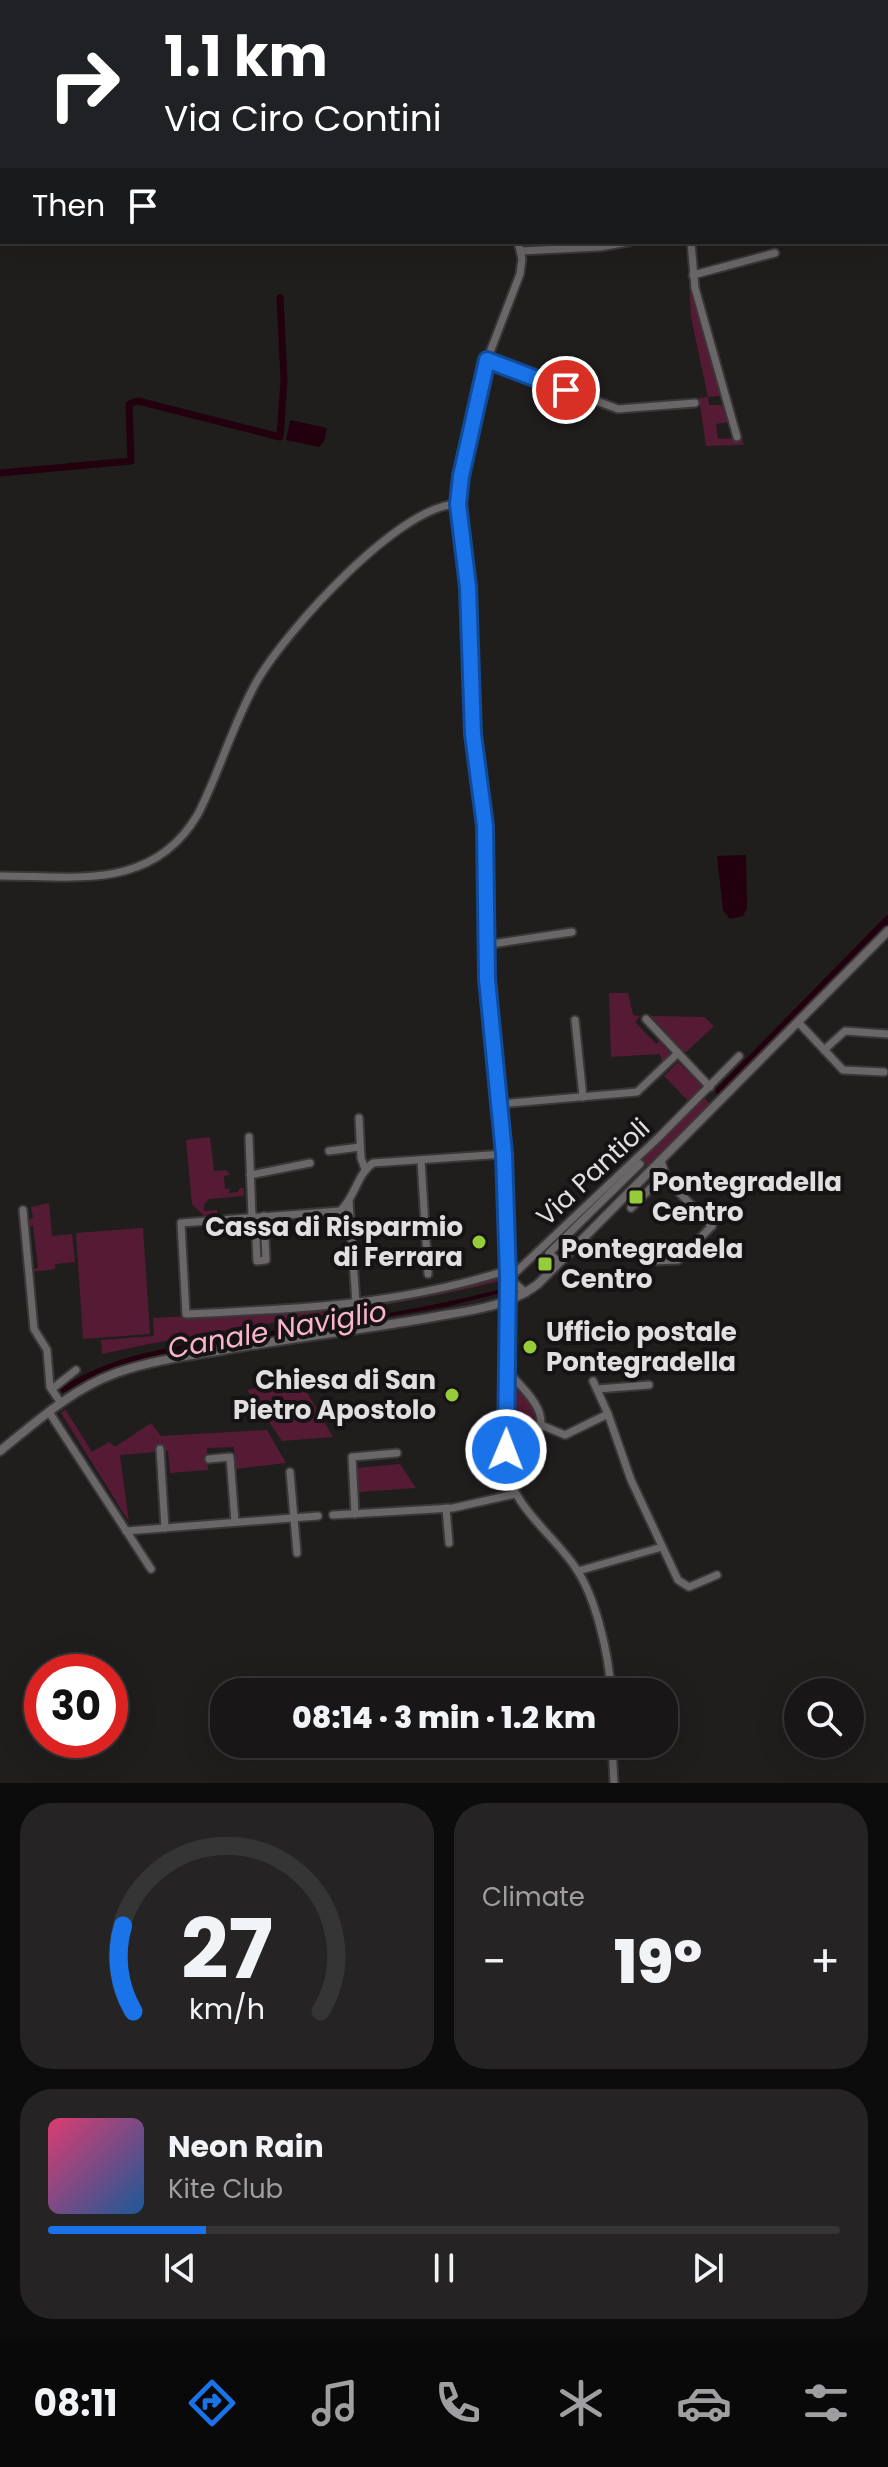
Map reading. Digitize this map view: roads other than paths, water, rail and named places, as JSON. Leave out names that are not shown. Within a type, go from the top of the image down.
[{"type":"street","points":[[519,244],[521,251],[518,278],[487,360],[461,476],[458,504],[468,587],[473,734],[485,826],[485,945],[504,1154],[508,1273],[512,1300],[507,1371],[506,1464],[515,1494],[578,1571],[595,1615],[610,1678]]},
{"type":"street","points":[[521,251],[617,244]]},
{"type":"street","points":[[691,244],[693,275],[737,437]]},
{"type":"street","points":[[693,275],[775,253]]},
{"type":"street","points":[[487,360],[618,409],[695,403]]},
{"type":"street","points":[[0,876],[112,875],[143,866],[166,852],[198,814],[253,689],[289,636],[381,543],[433,510],[458,504]]},
{"type":"street","points":[[0,1451],[61,1403],[104,1378],[153,1363],[407,1322],[512,1300],[526,1293],[888,931]]},
{"type":"street","points":[[485,945],[572,932]]},
{"type":"street","points":[[646,1019],[678,1053],[717,1105]]},
{"type":"street","points":[[575,1020],[583,1097]]},
{"type":"street","points":[[798,1022],[843,1070],[884,1072]]},
{"type":"street","points":[[824,1050],[845,1031],[887,1034]]},
{"type":"street","points":[[499,1104],[637,1092],[678,1053]]},
{"type":"street","name":"Via Pantioli","points":[[508,1273],[515,1273],[638,1162],[739,1056]]},
{"type":"street","points":[[359,1118],[361,1158],[365,1169]]},
{"type":"street","points":[[249,1137],[257,1261],[266,1260],[264,1216]]},
{"type":"street","points":[[329,1151],[360,1147]]},
{"type":"street","points":[[504,1154],[377,1162],[365,1169],[340,1211],[181,1223],[186,1314],[356,1303],[453,1287],[508,1273]]},
{"type":"street","points":[[421,1160],[428,1274]]},
{"type":"street","points":[[631,1208],[665,1174],[661,1160]]},
{"type":"street","points":[[559,1262],[549,1253],[638,1162],[649,1173]]},
{"type":"street","points":[[250,1175],[310,1163]]},
{"type":"street","points":[[654,1261],[678,1260],[712,1226],[663,1176]]},
{"type":"street","points":[[349,1199],[356,1303]]},
{"type":"street","points":[[23,1210],[34,1329],[47,1350],[52,1389],[61,1403]]},
{"type":"street","points":[[508,1273],[526,1293]]},
{"type":"street","points":[[52,1389],[76,1370]]},
{"type":"street","points":[[506,1464],[530,1446],[537,1438],[541,1425],[537,1405],[507,1371]]},
{"type":"street","points":[[593,1381],[631,1480],[678,1580],[689,1587],[717,1575]]},
{"type":"street","points":[[597,1389],[649,1385]]},
{"type":"street","points":[[49,1412],[151,1569]]},
{"type":"street","points":[[541,1425],[565,1435],[608,1414]]},
{"type":"street","points":[[160,1449],[165,1528]]},
{"type":"street","points":[[355,1514],[352,1457],[397,1453]]},
{"type":"street","points":[[209,1459],[230,1457],[235,1522]]},
{"type":"street","points":[[290,1472],[297,1553]]},
{"type":"street","points":[[333,1515],[446,1508],[515,1494]]},
{"type":"street","points":[[446,1508],[449,1543]]},
{"type":"street","points":[[126,1531],[318,1516]]},
{"type":"street","points":[[578,1571],[662,1547]]},
{"type":"street","points":[[613,1758],[614,1783]]},
{"type":"waterway","points":[[0,473],[131,461],[129,404],[138,401],[280,437],[284,380],[280,298]]},
{"type":"waterway","name":"Canale Naviglio","points":[[719,1091],[888,919]]},
{"type":"place","name":"Pontegradella Centro","points":[[636,1197]]},
{"type":"place","name":"Cassa di Risparmio di Ferrara","points":[[479,1242]]},
{"type":"place","name":"Pontegradela Centro","points":[[545,1264]]},
{"type":"place","name":"Ufficio postale Pontegradella","points":[[530,1347]]},
{"type":"place","name":"Chiesa di San Pietro Apostolo","points":[[452,1395]]}]
